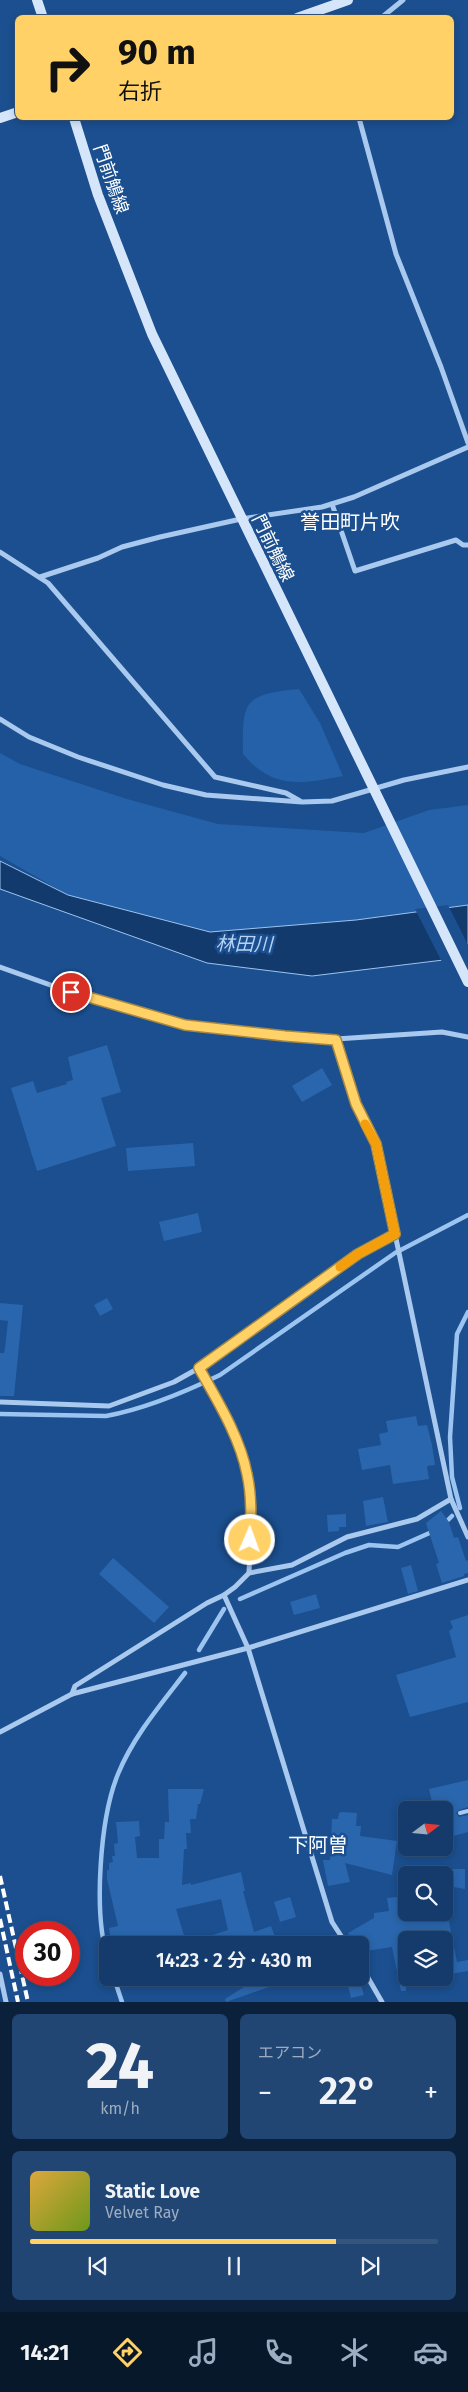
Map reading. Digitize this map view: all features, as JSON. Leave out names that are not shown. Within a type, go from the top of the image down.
[{"type":"main road","points":[[37,0],[42,15]]},
{"type":"main road","points":[[306,15],[348,0]]},
{"type":"main road","points":[[0,118],[15,113]]},
{"type":"main road","name":"門前鵤線","points":[[75,120],[98,195],[152,334],[468,982]]},
{"type":"street","points":[[385,15],[403,0]]},
{"type":"street","points":[[359,120],[396,254],[468,443]]},
{"type":"street","points":[[40,578],[98,558],[122,547],[241,519],[322,508],[354,498],[468,447]]},
{"type":"street","points":[[332,504],[355,571],[456,540],[464,545],[468,545]]},
{"type":"street","points":[[0,552],[48,583],[215,777],[286,793],[302,802]]},
{"type":"street","points":[[0,719],[29,737],[78,757],[164,785],[206,795],[302,802],[332,801],[375,794],[404,780],[468,767]]},
{"type":"street","points":[[0,967],[86,998],[185,1025],[336,1040],[442,1032],[468,1037]]},
{"type":"street","points":[[336,1040],[356,1104],[376,1144],[451,1499],[468,1537]]},
{"type":"street","points":[[0,1402],[109,1406],[174,1382],[199,1368],[358,1254],[395,1234]]},
{"type":"street","points":[[199,1368],[234,1436],[247,1473],[251,1508],[249,1573]]},
{"type":"street","points":[[72,1694],[75,1686],[207,1602],[235,1588],[249,1573],[292,1565],[347,1537],[417,1519],[451,1499]]},
{"type":"street","points":[[0,1732],[72,1694],[248,1648],[468,1580]]},
{"type":"street","points":[[224,1595],[248,1648],[332,1922],[342,1936]]},
{"type":"street","points":[[0,1974],[6,2002]]},
{"type":"street","points":[[369,1980],[382,2002]]},
{"type":"lane","points":[[460,1813],[468,1811]]},
{"type":"shaded area","points":[[299,689],[320,723],[343,776],[301,782],[277,779],[265,774],[254,766],[243,754],[243,723],[250,704],[256,698],[266,694]]},
{"type":"shaded area","points":[[0,753],[20,764],[127,799],[218,824],[364,833],[429,810],[468,805],[468,905],[356,920],[210,932],[68,895],[0,856]]},
{"type":"water","name":"林田川","points":[[0,861],[68,895],[210,932],[356,920],[468,905],[468,957],[312,976],[207,963],[0,889]]},
{"type":"pier","points":[[448,905],[468,945],[468,959],[442,962],[415,909]]},
{"type":"building","points":[[107,1045],[121,1092],[101,1098],[116,1146],[37,1171],[11,1088],[33,1081],[37,1093],[67,1084],[66,1082],[73,1080],[68,1057]]},
{"type":"building","points":[[322,1068],[332,1085],[302,1102],[292,1086]]},
{"type":"building","points":[[193,1143],[195,1166],[128,1171],[126,1148]]},
{"type":"building","points":[[198,1213],[202,1232],[164,1241],[159,1222]]},
{"type":"building","points":[[107,1298],[113,1309],[100,1316],[94,1305]]},
{"type":"building","points":[[0,1303],[23,1305],[14,1396],[0,1396],[0,1353],[4,1353],[8,1321],[0,1320]]},
{"type":"building","points":[[416,1416],[418,1426],[427,1425],[432,1445],[435,1465],[427,1466],[429,1479],[393,1484],[390,1465],[362,1470],[358,1449],[381,1445],[379,1434],[388,1432],[386,1421]]},
{"type":"building","points":[[383,1497],[388,1522],[366,1526],[363,1501]]},
{"type":"building","points":[[441,1511],[449,1522],[454,1538],[458,1537],[466,1561],[468,1560],[468,1573],[442,1583],[436,1564],[439,1563],[426,1523]]},
{"type":"building","points":[[346,1514],[346,1527],[339,1527],[339,1531],[328,1532],[327,1515]]},
{"type":"building","points":[[113,1558],[169,1607],[154,1623],[99,1574]]},
{"type":"building","points":[[411,1565],[418,1591],[408,1594],[401,1568]]},
{"type":"building","points":[[316,1594],[320,1608],[294,1615],[290,1602]]},
{"type":"building","points":[[468,1615],[468,1702],[410,1717],[396,1675],[456,1657],[449,1631],[453,1628],[450,1621]]},
{"type":"building","points":[[468,1780],[468,1807],[456,1813],[459,1817],[468,1815],[468,1832],[453,1836],[453,1801],[432,1801],[429,1789]]},
{"type":"building","points":[[168,1789],[204,1789],[200,1804],[198,1804],[196,1819],[190,1819],[191,1833],[186,1833],[187,1849],[184,1849],[182,1885],[191,1883],[191,1885],[241,1872],[245,1891],[243,1891],[254,1932],[271,1926],[275,1936],[213,1936],[228,1930],[221,1899],[176,1909],[184,1936],[110,1936],[109,1928],[118,1926],[107,1879],[109,1863],[113,1862],[112,1856],[115,1856],[114,1844],[118,1843],[116,1822],[139,1821],[140,1836],[135,1837],[137,1858],[159,1858],[159,1839],[164,1839],[165,1822],[169,1822]]},
{"type":"building","points":[[339,1813],[357,1813],[356,1826],[361,1826],[360,1836],[397,1841],[392,1875],[345,1863],[350,1882],[328,1886],[323,1860],[330,1860],[332,1819],[338,1819]]},
{"type":"building","points":[[453,1869],[465,1869],[465,1889],[453,1887]]},
{"type":"building","points":[[290,1897],[296,1917],[280,1922],[274,1902]]},
{"type":"building","points":[[398,1897],[398,1921],[449,1921],[451,1931],[398,1931],[398,1976],[392,1947],[369,1951],[369,1936],[350,1936],[348,1933],[374,1918],[374,1913],[389,1911],[387,1898]]},
{"type":"building","points":[[453,1942],[457,1962],[468,1960],[468,1971],[453,1974]]},
{"type":"building","points":[[272,1986],[226,2002],[225,1999],[244,1987]]},
{"type":"building","points":[[348,1986],[361,1986],[364,1995],[351,1998]]},
{"type":"building","points":[[400,1986],[406,1986],[406,1991],[401,1991]]},
{"type":"waterway","points":[[0,1414],[106,1416],[135,1409],[179,1394],[220,1375],[395,1253],[468,1215]]},
{"type":"waterway","points":[[460,1508],[452,1477],[450,1437],[457,1334],[468,1312]]},
{"type":"waterway","points":[[444,1524],[452,1516]]},
{"type":"waterway","points":[[240,1599],[345,1553],[369,1545],[398,1547],[434,1531]]},
{"type":"waterway","points":[[199,1650],[224,1609]]},
{"type":"waterway","points":[[103,1936],[100,1892],[101,1866],[103,1840],[112,1793],[118,1774],[131,1747],[148,1721],[185,1673]]},
{"type":"waterway","points":[[117,1986],[122,2002]]},
{"type":"railway","points":[[0,1876],[28,2002]]},
{"type":"railway","points":[[0,1919],[18,2002]]},
{"type":"slow traffic","points":[[340,1267],[358,1254],[395,1234],[376,1144],[365,1124]]},
{"type":"district","name":"誉田町片吹","points":[[350,522]]},
{"type":"district","name":"下阿曽","points":[[318,1845]]},
{"type":"route","points":[[71,992],[86,998],[185,1025],[336,1040],[356,1104],[376,1144],[395,1234],[358,1254],[199,1368],[234,1436],[247,1473],[251,1508],[250,1540]]}]
